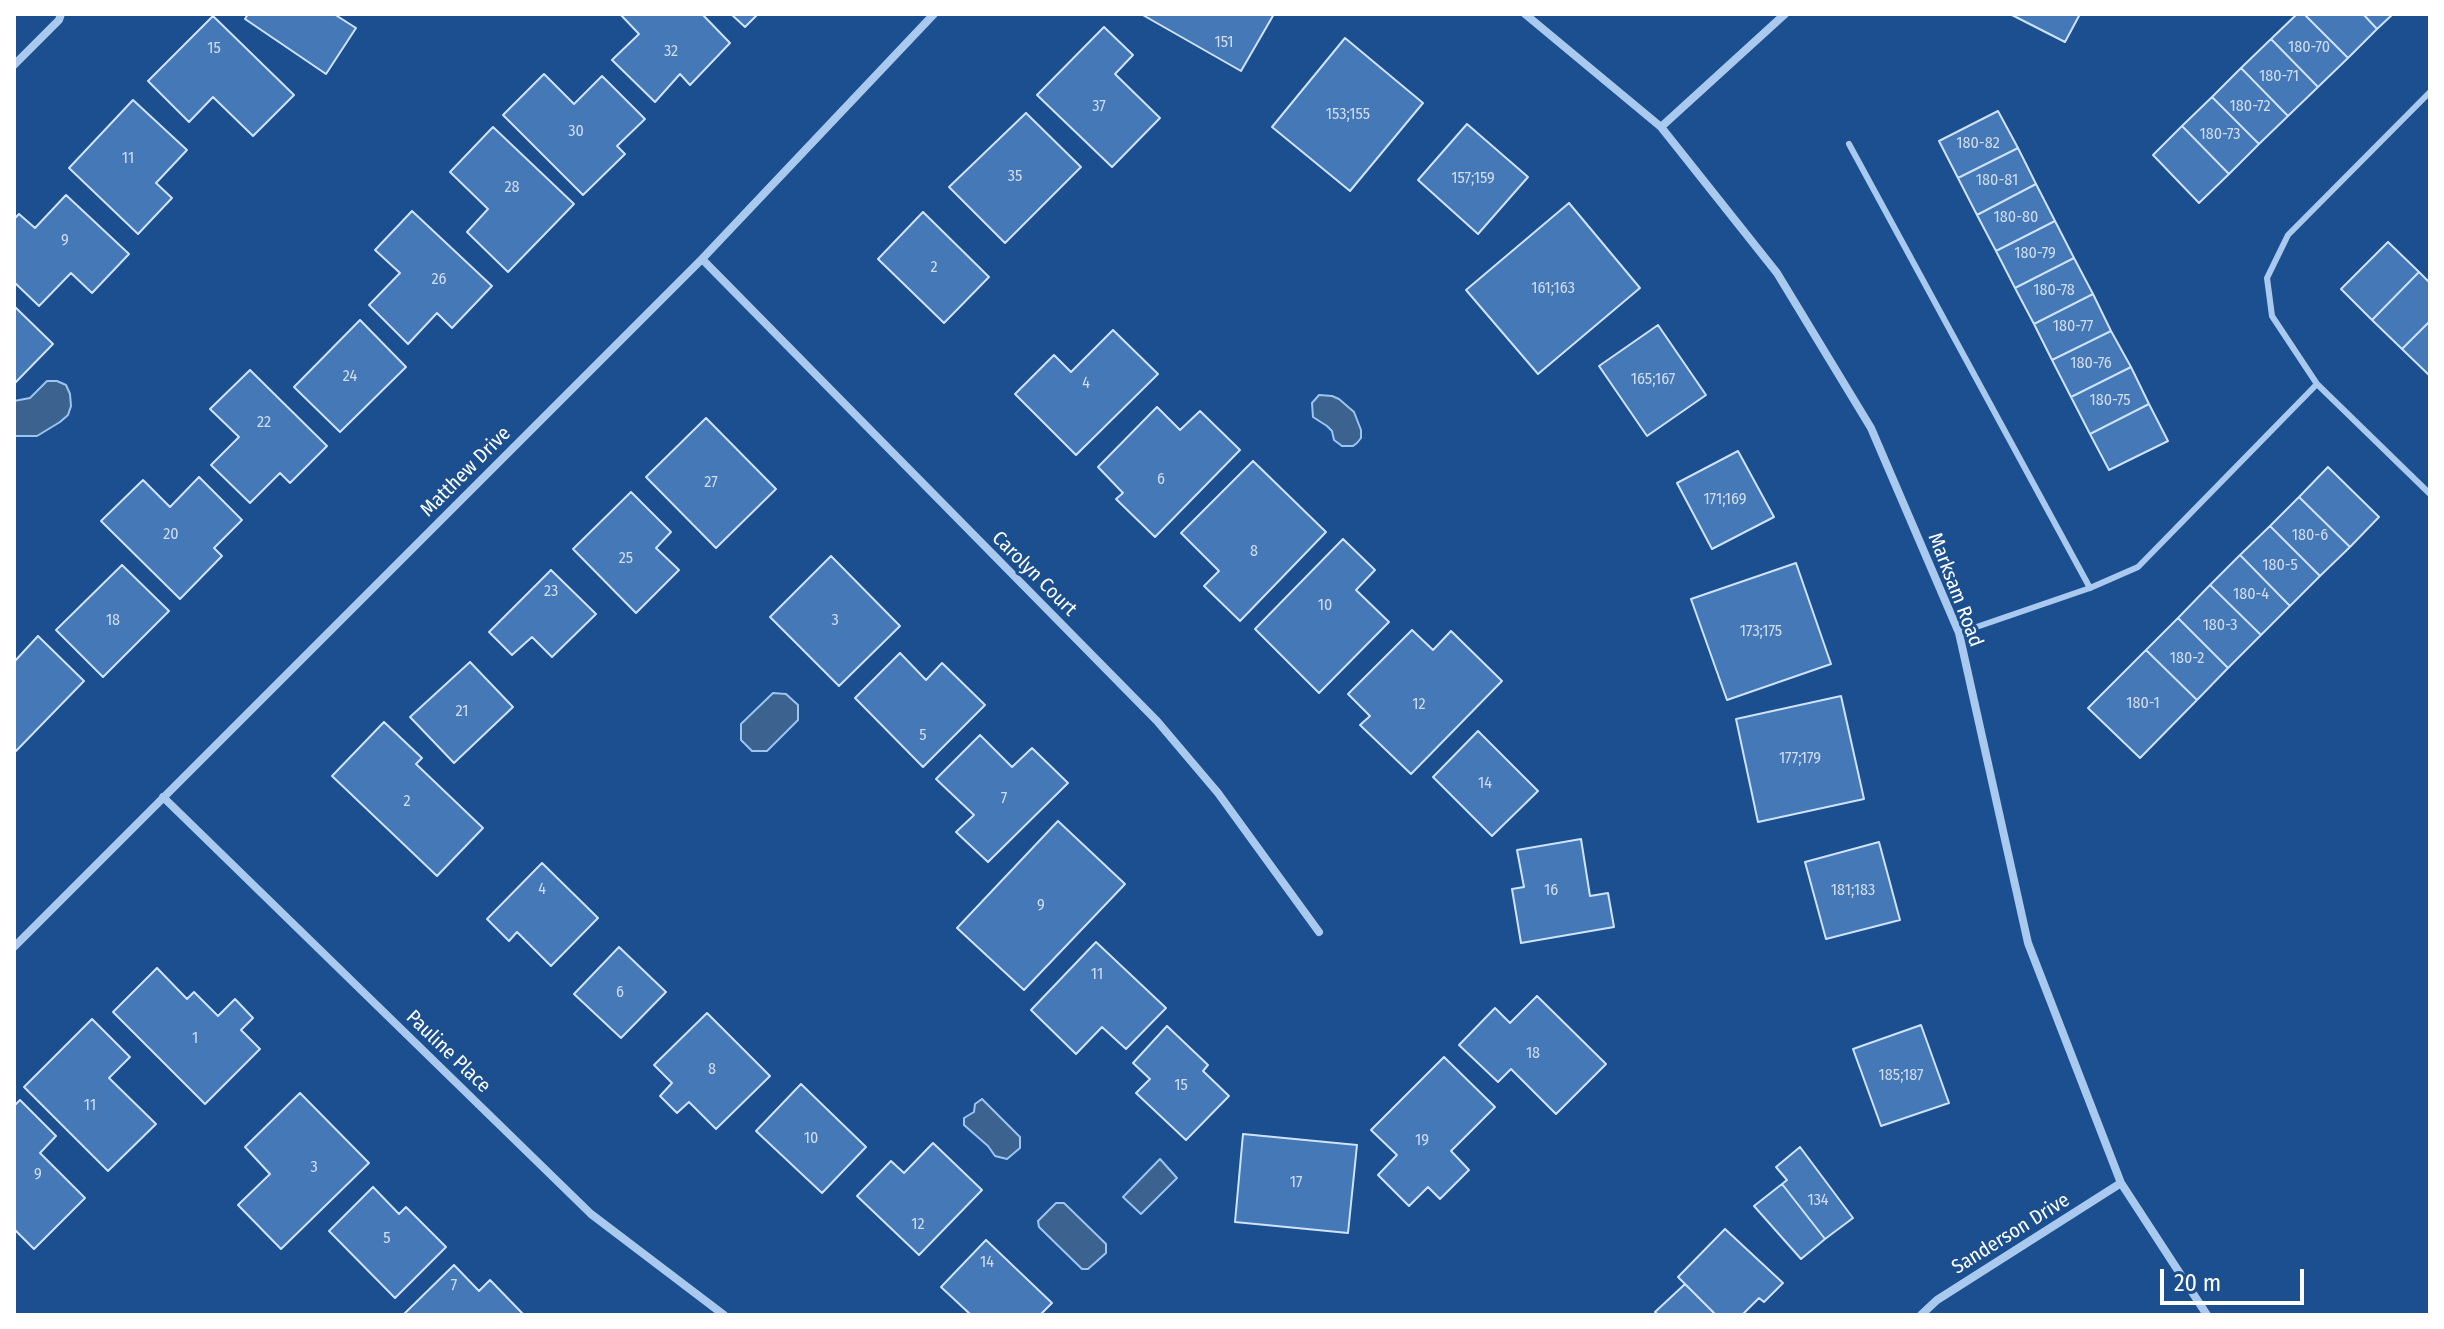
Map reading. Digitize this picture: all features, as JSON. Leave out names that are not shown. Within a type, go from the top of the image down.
[{"type":"street","points":[[14,65],[59,20],[61,14]]},
{"type":"street","name":"Matthew Drive","points":[[14,947],[702,259],[934,14]]},
{"type":"street","name":"Marksam Road","points":[[1525,14],[1661,127],[1777,273],[1871,428],[1959,633],[2028,943],[2121,1183],[2207,1315]]},
{"type":"street","points":[[1661,127],[1785,14]]},
{"type":"street","name":"Carolyn Court","points":[[702,259],[1157,721],[1218,793],[1319,932]]},
{"type":"street","name":"Pauline Place","points":[[163,797],[591,1214],[724,1315]]},
{"type":"street","name":"Sanderson Drive","points":[[1921,1315],[1937,1300],[2121,1183]]},
{"type":"lane","points":[[2430,92],[2288,235],[2267,278],[2272,316],[2317,384],[2430,494]]},
{"type":"lane","points":[[1849,144],[2090,588]]},
{"type":"lane","points":[[1959,633],[2090,588],[2138,567],[2317,384]]},
{"type":"water","points":[[47,381],[66,385],[71,406],[68,415],[37,436],[14,436],[14,401],[30,398]]},
{"type":"water","points":[[1319,395],[1339,399],[1354,412],[1361,438],[1353,446],[1342,446],[1334,440],[1327,426],[1313,417],[1312,403]]},
{"type":"water","points":[[773,693],[786,694],[798,705],[798,720],[767,751],[752,751],[741,740],[741,724]]},
{"type":"water","points":[[982,1099],[1020,1137],[1020,1148],[1007,1159],[995,1156],[964,1125],[964,1118],[974,1112],[975,1104]]},
{"type":"water","points":[[1160,1159],[1177,1178],[1141,1214],[1123,1197]]},
{"type":"water","points":[[1056,1203],[1064,1203],[1106,1244],[1106,1253],[1088,1269],[1082,1269],[1039,1227],[1038,1221]]},
{"type":"building","points":[[248,14],[334,14],[356,28],[326,74],[245,19]]},
{"type":"building","points":[[620,14],[702,14],[730,43],[690,85],[680,74],[655,102],[612,60],[639,34]]},
{"type":"building","points":[[731,14],[758,14],[745,27]]},
{"type":"building","points":[[1141,14],[1274,14],[1241,71]]},
{"type":"building","points":[[2010,14],[2080,14],[2065,42]]},
{"type":"building","points":[[2297,14],[2304,14],[2348,58],[2318,87],[2271,39]]},
{"type":"building","points":[[2304,14],[2363,14],[2377,29],[2348,58]]},
{"type":"building","points":[[2363,14],[2393,14],[2377,29]]},
{"type":"building","points":[[213,16],[294,95],[253,136],[213,97],[189,122],[148,81]]},
{"type":"building","points":[[1104,27],[1133,55],[1115,74],[1160,118],[1112,167],[1037,95]]},
{"type":"building","points":[[1345,38],[1423,103],[1350,191],[1272,127]]},
{"type":"building","points":[[2271,39],[2318,87],[2288,116],[2241,68]]},
{"type":"building","points":[[2241,68],[2288,116],[2259,144],[2212,97]]},
{"type":"building","points":[[544,74],[574,104],[602,76],[645,119],[617,146],[625,154],[583,195],[503,115]]},
{"type":"building","points":[[2212,97],[2259,144],[2229,174],[2182,126]]},
{"type":"building","points":[[133,100],[187,150],[156,183],[172,198],[138,234],[69,168]]},
{"type":"building","points":[[1998,111],[2018,148],[1958,178],[1939,141]]},
{"type":"building","points":[[1026,113],[1081,167],[1005,243],[949,187]]},
{"type":"building","points":[[1467,124],[1528,177],[1478,234],[1418,180]]},
{"type":"building","points":[[2182,126],[2229,174],[2199,203],[2153,155]]},
{"type":"building","points":[[493,127],[574,204],[508,272],[467,232],[488,209],[450,172]]},
{"type":"building","points":[[2018,148],[2036,184],[1977,215],[1958,178]]},
{"type":"building","points":[[2036,184],[2055,221],[1996,251],[1977,215]]},
{"type":"building","points":[[66,195],[129,254],[92,293],[71,273],[39,306],[14,282],[14,219],[19,214],[35,228]]},
{"type":"building","points":[[1569,203],[1640,288],[1538,374],[1466,290]]},
{"type":"building","points":[[412,211],[492,286],[452,328],[437,313],[408,344],[369,305],[400,273],[375,250]]},
{"type":"building","points":[[923,212],[989,277],[944,323],[878,259]]},
{"type":"building","points":[[2055,221],[2074,258],[2015,288],[1996,251]]},
{"type":"building","points":[[2388,242],[2419,272],[2372,320],[2341,289]]},
{"type":"building","points":[[2074,258],[2093,294],[2034,324],[2015,288]]},
{"type":"building","points":[[2419,272],[2430,283],[2430,321],[2402,349],[2372,320]]},
{"type":"building","points":[[2093,294],[2111,331],[2052,360],[2034,324]]},
{"type":"building","points":[[14,306],[53,344],[14,384]]},
{"type":"building","points":[[360,320],[406,367],[340,432],[294,387]]},
{"type":"building","points":[[2430,321],[2430,376],[2402,349]]},
{"type":"building","points":[[1658,325],[1706,395],[1647,436],[1599,366]]},
{"type":"building","points":[[1113,330],[1158,374],[1076,455],[1015,394],[1054,355],[1071,372]]},
{"type":"building","points":[[2111,331],[2131,367],[2071,397],[2052,360]]},
{"type":"building","points":[[2131,367],[2149,404],[2090,434],[2071,397]]},
{"type":"building","points":[[250,370],[327,446],[290,483],[280,473],[250,503],[211,465],[239,437],[210,409]]},
{"type":"building","points":[[2149,404],[2168,441],[2109,470],[2090,434]]},
{"type":"building","points":[[1157,407],[1180,430],[1200,411],[1240,450],[1155,537],[1116,499],[1123,493],[1098,467]]},
{"type":"building","points":[[706,418],[776,489],[716,548],[646,477]]},
{"type":"building","points":[[1738,451],[1774,517],[1712,549],[1677,483]]},
{"type":"building","points":[[1253,461],[1326,532],[1240,621],[1204,586],[1219,571],[1181,533]]},
{"type":"building","points":[[2328,467],[2379,517],[2350,547],[2299,497]]},
{"type":"building","points":[[199,477],[242,520],[214,548],[222,556],[180,599],[101,521],[143,480],[170,507]]},
{"type":"building","points":[[631,492],[671,532],[656,548],[679,570],[636,613],[573,549]]},
{"type":"building","points":[[2299,497],[2350,547],[2320,576],[2270,526]]},
{"type":"building","points":[[2270,526],[2320,576],[2290,606],[2240,555]]},
{"type":"building","points":[[1343,539],[1375,570],[1356,590],[1389,622],[1319,693],[1255,629]]},
{"type":"building","points":[[2240,555],[2290,606],[2261,635],[2210,585]]},
{"type":"building","points":[[831,556],[900,626],[839,686],[770,617]]},
{"type":"building","points":[[1796,563],[1831,664],[1727,700],[1691,599]]},
{"type":"building","points":[[122,565],[169,611],[103,677],[56,630]]},
{"type":"building","points":[[551,570],[596,614],[552,657],[532,637],[512,655],[489,632]]},
{"type":"building","points":[[2210,585],[2261,635],[2228,668],[2178,618]]},
{"type":"building","points":[[2178,618],[2228,668],[2197,700],[2146,650]]},
{"type":"building","points":[[1412,630],[1433,650],[1451,631],[1502,681],[1411,774],[1360,725],[1370,716],[1348,694]]},
{"type":"building","points":[[38,636],[84,681],[16,751],[14,662]]},
{"type":"building","points":[[2146,650],[2197,700],[2140,758],[2088,708]]},
{"type":"building","points":[[900,653],[926,680],[942,663],[985,705],[923,767],[855,698]]},
{"type":"building","points":[[470,662],[513,707],[454,763],[410,717]]},
{"type":"building","points":[[1841,696],[1864,799],[1758,822],[1736,719]]},
{"type":"building","points":[[384,722],[422,758],[416,764],[483,828],[437,876],[332,776]]},
{"type":"building","points":[[1478,731],[1538,791],[1492,836],[1433,777]]},
{"type":"building","points":[[980,735],[1012,767],[1032,748],[1068,783],[988,862],[956,832],[974,815],[936,779]]},
{"type":"building","points":[[1058,821],[1125,884],[1024,990],[957,928]]},
{"type":"building","points":[[1581,839],[1590,896],[1608,893],[1614,927],[1521,943],[1512,889],[1524,887],[1517,850]]},
{"type":"building","points":[[1879,842],[1900,920],[1826,939],[1805,862]]},
{"type":"building","points":[[542,863],[598,918],[551,966],[517,932],[509,941],[487,919]]},
{"type":"building","points":[[1096,942],[1166,1008],[1126,1049],[1102,1027],[1076,1054],[1031,1010]]},
{"type":"building","points":[[619,947],[666,992],[621,1038],[574,994]]},
{"type":"building","points":[[157,968],[187,999],[194,992],[218,1016],[235,999],[253,1018],[241,1030],[260,1049],[205,1104],[113,1012]]},
{"type":"building","points":[[1537,996],[1606,1064],[1556,1114],[1511,1069],[1498,1082],[1459,1045],[1495,1008],[1510,1023]]},
{"type":"building","points":[[707,1013],[770,1076],[716,1129],[689,1102],[677,1113],[660,1096],[672,1083],[654,1065]]},
{"type":"building","points":[[92,1019],[130,1057],[109,1078],[156,1124],[108,1171],[24,1087]]},
{"type":"building","points":[[1921,1025],[1949,1103],[1881,1126],[1853,1049]]},
{"type":"building","points":[[1167,1026],[1208,1065],[1203,1071],[1229,1096],[1186,1140],[1136,1093],[1150,1079],[1133,1063]]},
{"type":"building","points":[[1444,1057],[1495,1107],[1451,1151],[1469,1170],[1440,1199],[1428,1187],[1409,1206],[1378,1175],[1397,1155],[1371,1130]]},
{"type":"building","points":[[801,1084],[866,1147],[822,1193],[756,1131]]},
{"type":"building","points":[[300,1093],[369,1163],[281,1249],[238,1205],[270,1174],[245,1147]]},
{"type":"building","points":[[20,1100],[56,1136],[40,1153],[85,1198],[34,1249],[14,1229],[14,1106]]},
{"type":"building","points":[[1243,1134],[1357,1145],[1348,1233],[1235,1222]]},
{"type":"building","points":[[933,1143],[982,1190],[919,1255],[857,1196],[891,1161],[904,1173]]},
{"type":"building","points":[[1800,1147],[1853,1218],[1825,1239],[1782,1184],[1787,1180],[1776,1167]]},
{"type":"building","points":[[1782,1184],[1825,1239],[1801,1259],[1754,1206]]},
{"type":"building","points":[[373,1187],[399,1214],[406,1207],[446,1247],[395,1298],[329,1231]]},
{"type":"building","points":[[1725,1229],[1783,1283],[1764,1302],[1759,1298],[1742,1315],[1716,1315],[1678,1277]]},
{"type":"building","points":[[986,1240],[1052,1303],[1040,1315],[971,1315],[941,1287]]},
{"type":"building","points":[[454,1265],[479,1291],[490,1280],[524,1315],[403,1315]]},
{"type":"building","points":[[1685,1284],[1716,1315],[1658,1315],[1655,1312]]}]
